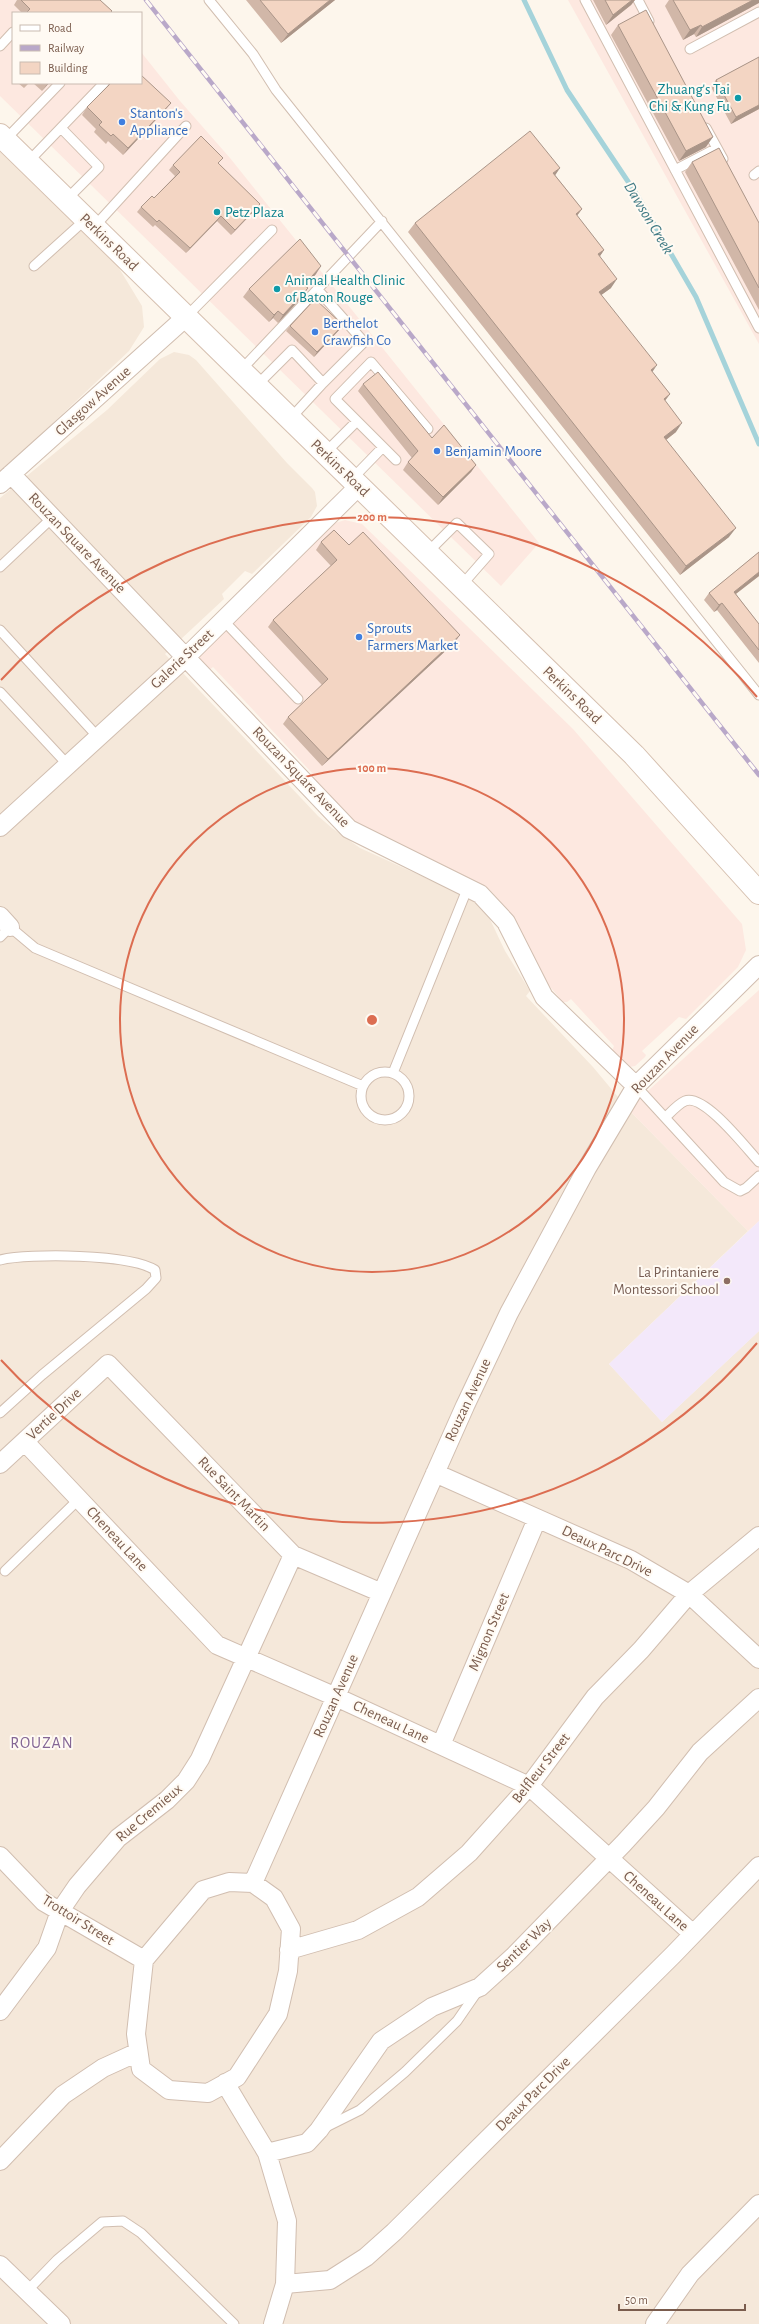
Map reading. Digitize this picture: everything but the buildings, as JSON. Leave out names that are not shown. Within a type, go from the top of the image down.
[{"type":"main road","name":"Perkins Road","points":[[3,138],[634,755],[759,892]]},
{"type":"street","name":"Glasgow Avenue","points":[[5,480],[186,317]]},
{"type":"street","name":"Rouzan Square Avenue","points":[[5,480],[52,518],[350,829],[480,894],[506,922],[544,997],[636,1086]]},
{"type":"street","name":"Galerie Street","points":[[0,827],[186,657],[355,482]]},
{"type":"street","name":"Rouzan Avenue","points":[[253,1883],[435,1473],[509,1313],[587,1168],[636,1086],[759,965]]},
{"type":"street","name":"Vertie Drive","points":[[0,1464],[108,1364]]},
{"type":"street","name":"Rue Saint Martin","points":[[108,1364],[293,1555],[382,1593]]},
{"type":"street","name":"Cheneau Lane","points":[[25,1442],[217,1645],[336,1697],[529,1786],[693,1934]]},
{"type":"street","name":"Deaux Parc Drive","points":[[435,1473],[631,1560],[689,1594],[759,1659]]},
{"type":"street","name":"Mignon Street","points":[[441,1746],[537,1519]]},
{"type":"street","name":"Belfleur Street","points":[[289,1950],[358,1930],[418,1897],[469,1854],[529,1786],[595,1697],[641,1650],[689,1594],[759,1536]]},
{"type":"street","name":"Rue Cremieux","points":[[0,2011],[47,1948],[60,1911],[78,1886],[118,1838],[167,1800],[186,1781],[200,1759],[293,1555]]},
{"type":"street","name":"Sentier Way","points":[[267,2153],[306,2143],[319,2130],[381,2041],[432,2007],[480,1987],[513,1958],[656,1808],[700,1752],[759,1698]]},
{"type":"street","name":"Trottoir Street","points":[[0,1856],[44,1902],[144,1960]]},
{"type":"street","name":"Deaux Parc Drive","points":[[285,2284],[330,2280],[372,2252],[394,2232],[693,1934],[759,1866]]},
{"type":"street","points":[[229,1882],[253,1883],[274,1898],[288,1922],[291,1928],[289,1950],[288,1971],[278,2014],[237,2077],[208,2093],[170,2090],[141,2069],[136,2034],[144,1960],[204,1890],[229,1882]]},
{"type":"street","points":[[0,2161],[63,2095],[103,2068],[138,2052]]},
{"type":"street","points":[[226,2083],[267,2153],[287,2221],[285,2284],[273,2324]]},
{"type":"street","points":[[655,2324],[690,2274],[759,2204]]},
{"type":"street","points":[[0,2265],[61,2324]]},
{"type":"lane","points":[[209,0],[253,54],[276,90],[759,695]]},
{"type":"lane","points":[[585,0],[759,328]]},
{"type":"lane","points":[[638,0],[653,28]]},
{"type":"lane","points":[[690,49],[759,12]]},
{"type":"lane","points":[[0,46],[12,33]]},
{"type":"lane","points":[[3,138],[59,84]]},
{"type":"lane","points":[[28,162],[103,84]]},
{"type":"lane","points":[[702,120],[728,168]]},
{"type":"lane","points":[[34,266],[90,223],[186,126]]},
{"type":"lane","points":[[61,128],[99,167],[66,200]]},
{"type":"lane","points":[[676,170],[717,148]]},
{"type":"lane","points":[[241,370],[382,221]]},
{"type":"lane","points":[[186,317],[272,230]]},
{"type":"lane","points":[[290,419],[364,342],[318,290]]},
{"type":"lane","points":[[256,386],[292,350],[323,384]]},
{"type":"lane","points":[[396,460],[335,399],[371,362],[428,429]]},
{"type":"lane","points":[[325,453],[357,421]]},
{"type":"lane","points":[[355,482],[383,447]]},
{"type":"lane","points":[[0,567],[52,518]]},
{"type":"lane","points":[[427,553],[457,523],[489,554],[461,586]]},
{"type":"lane","points":[[223,620],[298,699]]},
{"type":"lane","points":[[0,630],[98,737]]},
{"type":"lane","points":[[0,692],[68,765]]},
{"type":"lane","points":[[393,1073],[468,887]]},
{"type":"lane","points":[[3,927],[35,948],[363,1086]]},
{"type":"lane","points":[[377,1073],[393,1073],[405,1083],[409,1094],[407,1106],[396,1117],[381,1120],[367,1112],[361,1098],[363,1086],[370,1077],[377,1073]]},
{"type":"lane","points":[[636,1086],[724,1182],[732,1188],[740,1191],[746,1188],[759,1176]]},
{"type":"lane","points":[[666,1117],[685,1101],[694,1100],[707,1106],[759,1162]]},
{"type":"lane","points":[[0,1260],[31,1255],[79,1256],[119,1260],[151,1267],[155,1270],[156,1278],[146,1289],[42,1375],[0,1413]]},
{"type":"lane","points":[[5,1571],[79,1499]]},
{"type":"lane","points":[[319,2130],[360,2110],[405,2072],[457,2022],[480,1987]]},
{"type":"lane","points":[[27,2291],[57,2260],[102,2222],[123,2221],[140,2233],[234,2324]]},
{"type":"shaded area","points":[[0,0],[100,0],[109,12],[12,12],[12,84],[142,84],[142,53],[180,101],[230,158],[539,543],[501,586],[0,96]]},
{"type":"shaded area","points":[[568,0],[759,0],[759,344]]},
{"type":"shaded area","points":[[0,135],[94,227],[142,306],[144,327],[129,351],[0,473]]},
{"type":"shaded area","points":[[174,352],[189,355],[196,360],[287,463],[312,488],[315,492],[317,506],[311,517],[252,574],[245,571],[222,594],[224,599],[165,654],[318,816],[332,828],[360,848],[474,900],[487,913],[505,951],[530,991],[526,996],[593,1067],[628,1109],[748,1231],[609,1364],[662,1422],[759,1331],[759,2324],[0,2324],[0,498],[107,410],[160,359]]},
{"type":"shaded area","points":[[345,520],[362,524],[573,729],[742,924],[746,950],[738,967],[686,1019],[679,1017],[642,1051],[646,1055],[635,1066],[629,1067],[612,1051],[614,1046],[571,999],[567,1002],[563,1002],[546,982],[501,902],[489,889],[474,880],[361,828],[308,777],[312,773],[213,667],[208,671],[197,660],[198,651],[332,524]]},
{"type":"shaded area","points":[[759,990],[759,1221],[748,1231],[628,1109]]},
{"type":"shaded area","name":"La Printaniere Montessori School","points":[[759,1221],[759,1331],[662,1422],[609,1364]]},
{"type":"waterway","name":"Dawson Creek","points":[[524,0],[567,90],[637,195],[696,297],[759,444]]},
{"type":"railway","points":[[146,0],[759,775]]},
{"type":"place","name":"Zhuang's Tai Chi & Kung Fu","points":[[738,98]]},
{"type":"place","name":"Stanton's Appliance","points":[[122,122]]},
{"type":"place","name":"Petz Plaza","points":[[217,212]]},
{"type":"place","name":"Animal Health Clinic of Baton Rouge","points":[[277,289]]},
{"type":"place","name":"Berthelot Crawfish Co","points":[[315,332]]},
{"type":"place","name":"Benjamin Moore","points":[[437,451]]},
{"type":"place","name":"Sprouts Farmers Market","points":[[359,637]]},
{"type":"place","name":"La Printaniere Montessori School","points":[[727,1281]]},
{"type":"district","name":"ROUZAN","points":[[42,1743]]}]
